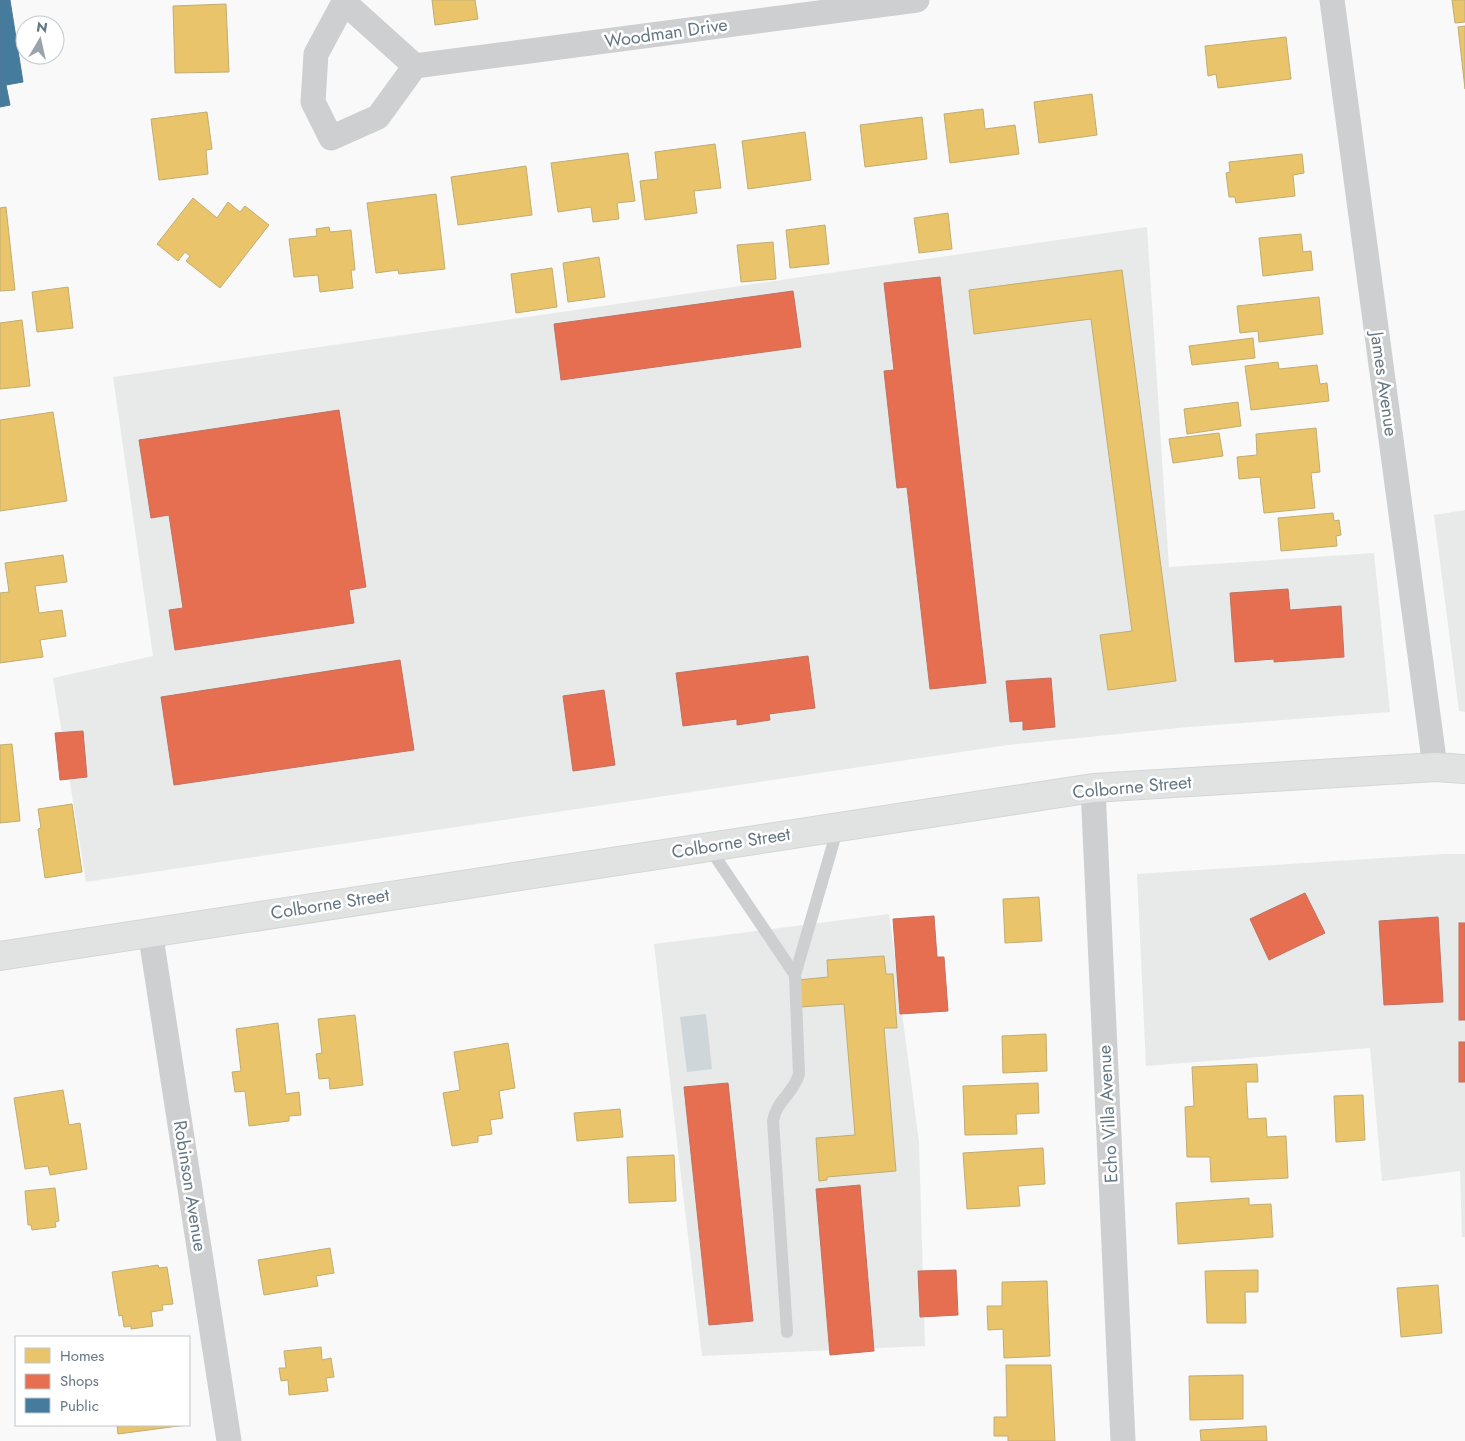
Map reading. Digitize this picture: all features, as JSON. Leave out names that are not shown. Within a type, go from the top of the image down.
[{"type":"main road","name":"Colborne Street","points":[[0,956],[150,931],[1093,788],[1435,767],[1465,769]]},
{"type":"street","name":"Woodman Drive","points":[[415,66],[917,0]]},
{"type":"street","name":"James Avenue","points":[[1332,0],[1435,767]]},
{"type":"street","points":[[344,1],[415,66],[378,117],[331,138],[313,102],[316,54],[344,1]]},
{"type":"street","name":"Echo Villa Avenue","points":[[1093,788],[1124,1441]]},
{"type":"street","name":"Robinson Avenue","points":[[150,931],[229,1441]]},
{"type":"lane","points":[[787,1332],[772,1121],[775,1108],[793,1088],[799,1074],[794,975],[838,827]]},
{"type":"lane","points":[[708,846],[794,975]]},
{"type":"shaded area","points":[[1147,227],[1169,567],[1374,553],[1390,712],[1189,727],[1008,745],[86,882],[53,678],[153,656],[113,377]]},
{"type":"shaded area","points":[[1465,510],[1465,712],[1459,711],[1434,515]]},
{"type":"shaded area","points":[[1465,854],[1465,1237],[1462,1237],[1460,1171],[1382,1181],[1370,1048],[1146,1066],[1137,874]]},
{"type":"shaded area","points":[[889,914],[919,1142],[925,1346],[702,1356],[654,944]]},
{"type":"shaded area","points":[[706,1014],[712,1069],[687,1072],[680,1017]]},
{"type":"building: Homes","points":[[432,0],[475,0],[478,19],[435,25]]},
{"type":"building: Homes","points":[[1452,0],[1465,0],[1465,22],[1455,23]]},
{"type":"building: Homes","points":[[226,4],[229,72],[175,73],[173,6]]},
{"type":"building: Homes","points":[[1465,26],[1465,89],[1458,27]]},
{"type":"building: Homes","points":[[1286,37],[1291,79],[1218,88],[1216,74],[1208,76],[1205,46]]},
{"type":"building: Homes","points":[[1092,94],[1097,135],[1039,143],[1034,102]]},
{"type":"building: Homes","points":[[983,109],[985,129],[1015,125],[1019,154],[950,163],[944,114]]},
{"type":"building: Homes","points":[[207,112],[212,149],[206,150],[208,174],[159,180],[151,119]]},
{"type":"building: Homes","points":[[922,117],[927,159],[865,167],[860,125]]},
{"type":"building: Homes","points":[[805,132],[811,180],[748,189],[742,141]]},
{"type":"building: Homes","points":[[715,144],[721,188],[694,191],[697,213],[645,220],[640,181],[658,179],[655,152]]},
{"type":"building: Homes","points":[[628,153],[635,201],[617,203],[619,219],[593,222],[591,207],[558,212],[551,163]]},
{"type":"building: Homes","points":[[1302,154],[1304,173],[1293,175],[1295,196],[1236,203],[1235,197],[1229,197],[1226,173],[1230,172],[1229,162]]},
{"type":"building: Homes","points":[[526,166],[532,215],[458,225],[451,177]]},
{"type":"building: Homes","points":[[436,194],[445,269],[399,274],[398,270],[376,273],[367,203]]},
{"type":"building: Homes","points":[[193,198],[217,218],[228,202],[240,212],[245,206],[269,225],[220,288],[186,261],[190,256],[185,252],[178,261],[157,244]]},
{"type":"building: Homes","points":[[6,207],[15,290],[0,291],[0,208]]},
{"type":"building: Homes","points":[[948,213],[952,249],[919,253],[914,218]]},
{"type":"building: Homes","points":[[825,225],[829,264],[790,268],[786,230]]},
{"type":"building: Homes","points":[[329,227],[330,232],[351,230],[355,270],[351,270],[353,288],[320,292],[318,275],[294,277],[289,239],[317,236],[316,229]]},
{"type":"building: Homes","points":[[1301,234],[1303,252],[1311,251],[1313,270],[1263,276],[1259,238]]},
{"type":"building: Homes","points":[[773,242],[776,279],[741,282],[737,245]]},
{"type":"building: Homes","points":[[599,257],[605,297],[568,302],[563,263]]},
{"type":"building: Homes","points":[[552,268],[557,307],[516,313],[511,274]]},
{"type":"building: Homes","points":[[1122,270],[1176,681],[1108,690],[1100,635],[1132,631],[1091,319],[974,334],[969,290]]},
{"type":"building: Homes","points":[[68,287],[73,328],[37,332],[32,292]]},
{"type":"building: Homes","points":[[1319,297],[1323,334],[1259,342],[1258,331],[1240,333],[1237,306]]},
{"type":"building: Homes","points":[[22,320],[30,386],[0,389],[0,323]]},
{"type":"building: Homes","points":[[1253,338],[1255,358],[1192,365],[1189,346]]},
{"type":"building: Homes","points":[[1278,362],[1279,369],[1317,365],[1320,384],[1327,383],[1329,401],[1251,410],[1245,366]]},
{"type":"building: Homes","points":[[1238,402],[1241,426],[1187,434],[1184,409]]},
{"type":"building: Homes","points":[[53,412],[67,501],[0,511],[0,420]]},
{"type":"building: Homes","points":[[1316,428],[1320,472],[1311,473],[1315,508],[1264,513],[1260,477],[1239,479],[1237,457],[1257,455],[1256,434]]},
{"type":"building: Homes","points":[[1219,433],[1223,456],[1173,463],[1169,439]]},
{"type":"building: Homes","points":[[1333,513],[1334,521],[1339,520],[1341,535],[1336,536],[1337,546],[1281,551],[1278,518]]},
{"type":"building: Homes","points":[[63,555],[67,582],[35,586],[39,613],[62,610],[66,636],[40,640],[43,657],[0,663],[0,593],[9,592],[5,563]]},
{"type":"building: Homes","points":[[12,744],[20,821],[0,823],[0,745]]},
{"type":"building: Homes","points":[[72,804],[82,872],[45,878],[38,829],[41,828],[38,809]]},
{"type":"building: Homes","points":[[1039,897],[1042,941],[1005,943],[1003,899]]},
{"type":"building: Homes","points":[[884,956],[886,974],[893,974],[897,1028],[884,1028],[896,1171],[827,1177],[827,1180],[819,1181],[816,1138],[855,1135],[844,1004],[800,1007],[798,980],[828,977],[827,960]]},
{"type":"building: Homes","points":[[355,1015],[363,1085],[330,1089],[329,1078],[319,1079],[316,1054],[322,1053],[318,1019]]},
{"type":"building: Homes","points":[[278,1023],[286,1094],[299,1092],[301,1115],[289,1116],[289,1121],[249,1126],[245,1091],[235,1092],[232,1072],[241,1071],[236,1029]]},
{"type":"building: Homes","points":[[1046,1034],[1047,1071],[1003,1073],[1002,1036]]},
{"type":"building: Homes","points":[[508,1043],[515,1088],[499,1091],[503,1118],[490,1120],[492,1134],[478,1136],[478,1142],[452,1146],[443,1093],[460,1090],[454,1052]]},
{"type":"building: Homes","points":[[1257,1064],[1258,1082],[1246,1082],[1248,1119],[1266,1118],[1267,1137],[1286,1136],[1288,1178],[1211,1182],[1210,1157],[1187,1157],[1185,1107],[1194,1106],[1192,1067]]},
{"type":"building: Homes","points":[[1038,1083],[1039,1113],[1016,1114],[1017,1134],[965,1135],[963,1086]]},
{"type":"building: Homes","points":[[63,1090],[69,1125],[80,1123],[87,1169],[50,1175],[48,1166],[25,1169],[14,1098]]},
{"type":"building: Homes","points":[[1363,1095],[1365,1140],[1336,1142],[1334,1096]]},
{"type":"building: Homes","points":[[620,1109],[623,1137],[577,1141],[574,1113]]},
{"type":"building: Homes","points":[[1043,1148],[1045,1184],[1018,1186],[1020,1206],[967,1209],[963,1153]]},
{"type":"building: Homes","points":[[674,1155],[676,1201],[629,1203],[627,1157]]},
{"type":"building: Homes","points":[[55,1188],[59,1221],[55,1222],[56,1227],[32,1230],[31,1225],[28,1225],[25,1191]]},
{"type":"building: Homes","points":[[1249,1198],[1249,1205],[1271,1204],[1273,1237],[1178,1244],[1176,1203]]},
{"type":"building: Homes","points":[[330,1248],[334,1273],[316,1276],[318,1286],[264,1295],[258,1260]]},
{"type":"building: Homes","points":[[158,1265],[159,1268],[167,1267],[173,1304],[162,1305],[163,1310],[151,1312],[153,1326],[131,1329],[131,1326],[124,1327],[122,1315],[119,1316],[112,1272]]},
{"type":"building: Homes","points":[[1258,1270],[1258,1292],[1245,1292],[1246,1323],[1207,1323],[1205,1271]]},
{"type":"building: Homes","points":[[1047,1281],[1050,1356],[1004,1358],[1003,1329],[988,1330],[987,1306],[1002,1306],[1002,1282]]},
{"type":"building: Homes","points":[[1438,1285],[1442,1333],[1401,1337],[1397,1288]]},
{"type":"building: Homes","points":[[321,1347],[322,1360],[331,1358],[334,1377],[326,1378],[328,1391],[289,1395],[288,1380],[281,1381],[279,1368],[286,1368],[284,1351]]},
{"type":"building: Homes","points":[[1006,1365],[1051,1365],[1055,1441],[1008,1441],[1008,1436],[994,1436],[994,1417],[1007,1417]]},
{"type":"building: Homes","points":[[1243,1375],[1243,1419],[1190,1420],[1189,1376]]},
{"type":"building: Homes","points":[[117,1426],[178,1426],[118,1434]]},
{"type":"building: Homes","points":[[1266,1426],[1267,1441],[1201,1441],[1200,1430]]},
{"type":"building: Shops","points":[[940,277],[986,683],[930,689],[907,487],[897,488],[884,371],[894,370],[884,283]]},
{"type":"building: Shops","points":[[793,291],[801,347],[561,380],[554,324]]},
{"type":"building: Shops","points":[[339,410],[366,587],[349,590],[354,623],[175,650],[169,610],[183,608],[169,515],[151,518],[139,440]]},
{"type":"building: Shops","points":[[1288,589],[1290,610],[1341,606],[1344,657],[1274,662],[1274,659],[1235,662],[1230,593]]},
{"type":"building: Shops","points":[[808,656],[815,708],[769,714],[770,720],[737,725],[737,719],[683,726],[676,673]]},
{"type":"building: Shops","points":[[400,660],[414,750],[174,785],[161,697]]},
{"type":"building: Shops","points":[[1051,678],[1055,727],[1023,730],[1023,721],[1010,722],[1006,681]]},
{"type":"building: Shops","points":[[604,690],[615,765],[573,771],[563,696]]},
{"type":"building: Shops","points":[[83,731],[87,777],[60,780],[55,733]]},
{"type":"building: Shops","points":[[1305,893],[1325,933],[1269,960],[1250,919]]},
{"type":"building: Shops","points":[[934,916],[937,957],[944,957],[948,1011],[900,1014],[893,919]]},
{"type":"building: Shops","points":[[1438,917],[1443,1002],[1384,1005],[1379,921]]},
{"type":"building: Shops","points":[[1459,923],[1465,923],[1465,1020],[1459,1020]]},
{"type":"building: Shops","points":[[1459,1042],[1465,1042],[1465,1082],[1459,1082]]},
{"type":"building: Shops","points":[[728,1083],[753,1321],[709,1325],[684,1087]]},
{"type":"building: Shops","points":[[860,1185],[874,1351],[830,1355],[816,1189]]},
{"type":"building: Shops","points":[[956,1270],[958,1315],[920,1317],[918,1271]]},
{"type":"building: Public","points":[[0,0],[10,0],[15,32],[15,65],[20,65],[23,82],[6,85],[10,105],[0,107]]}]
